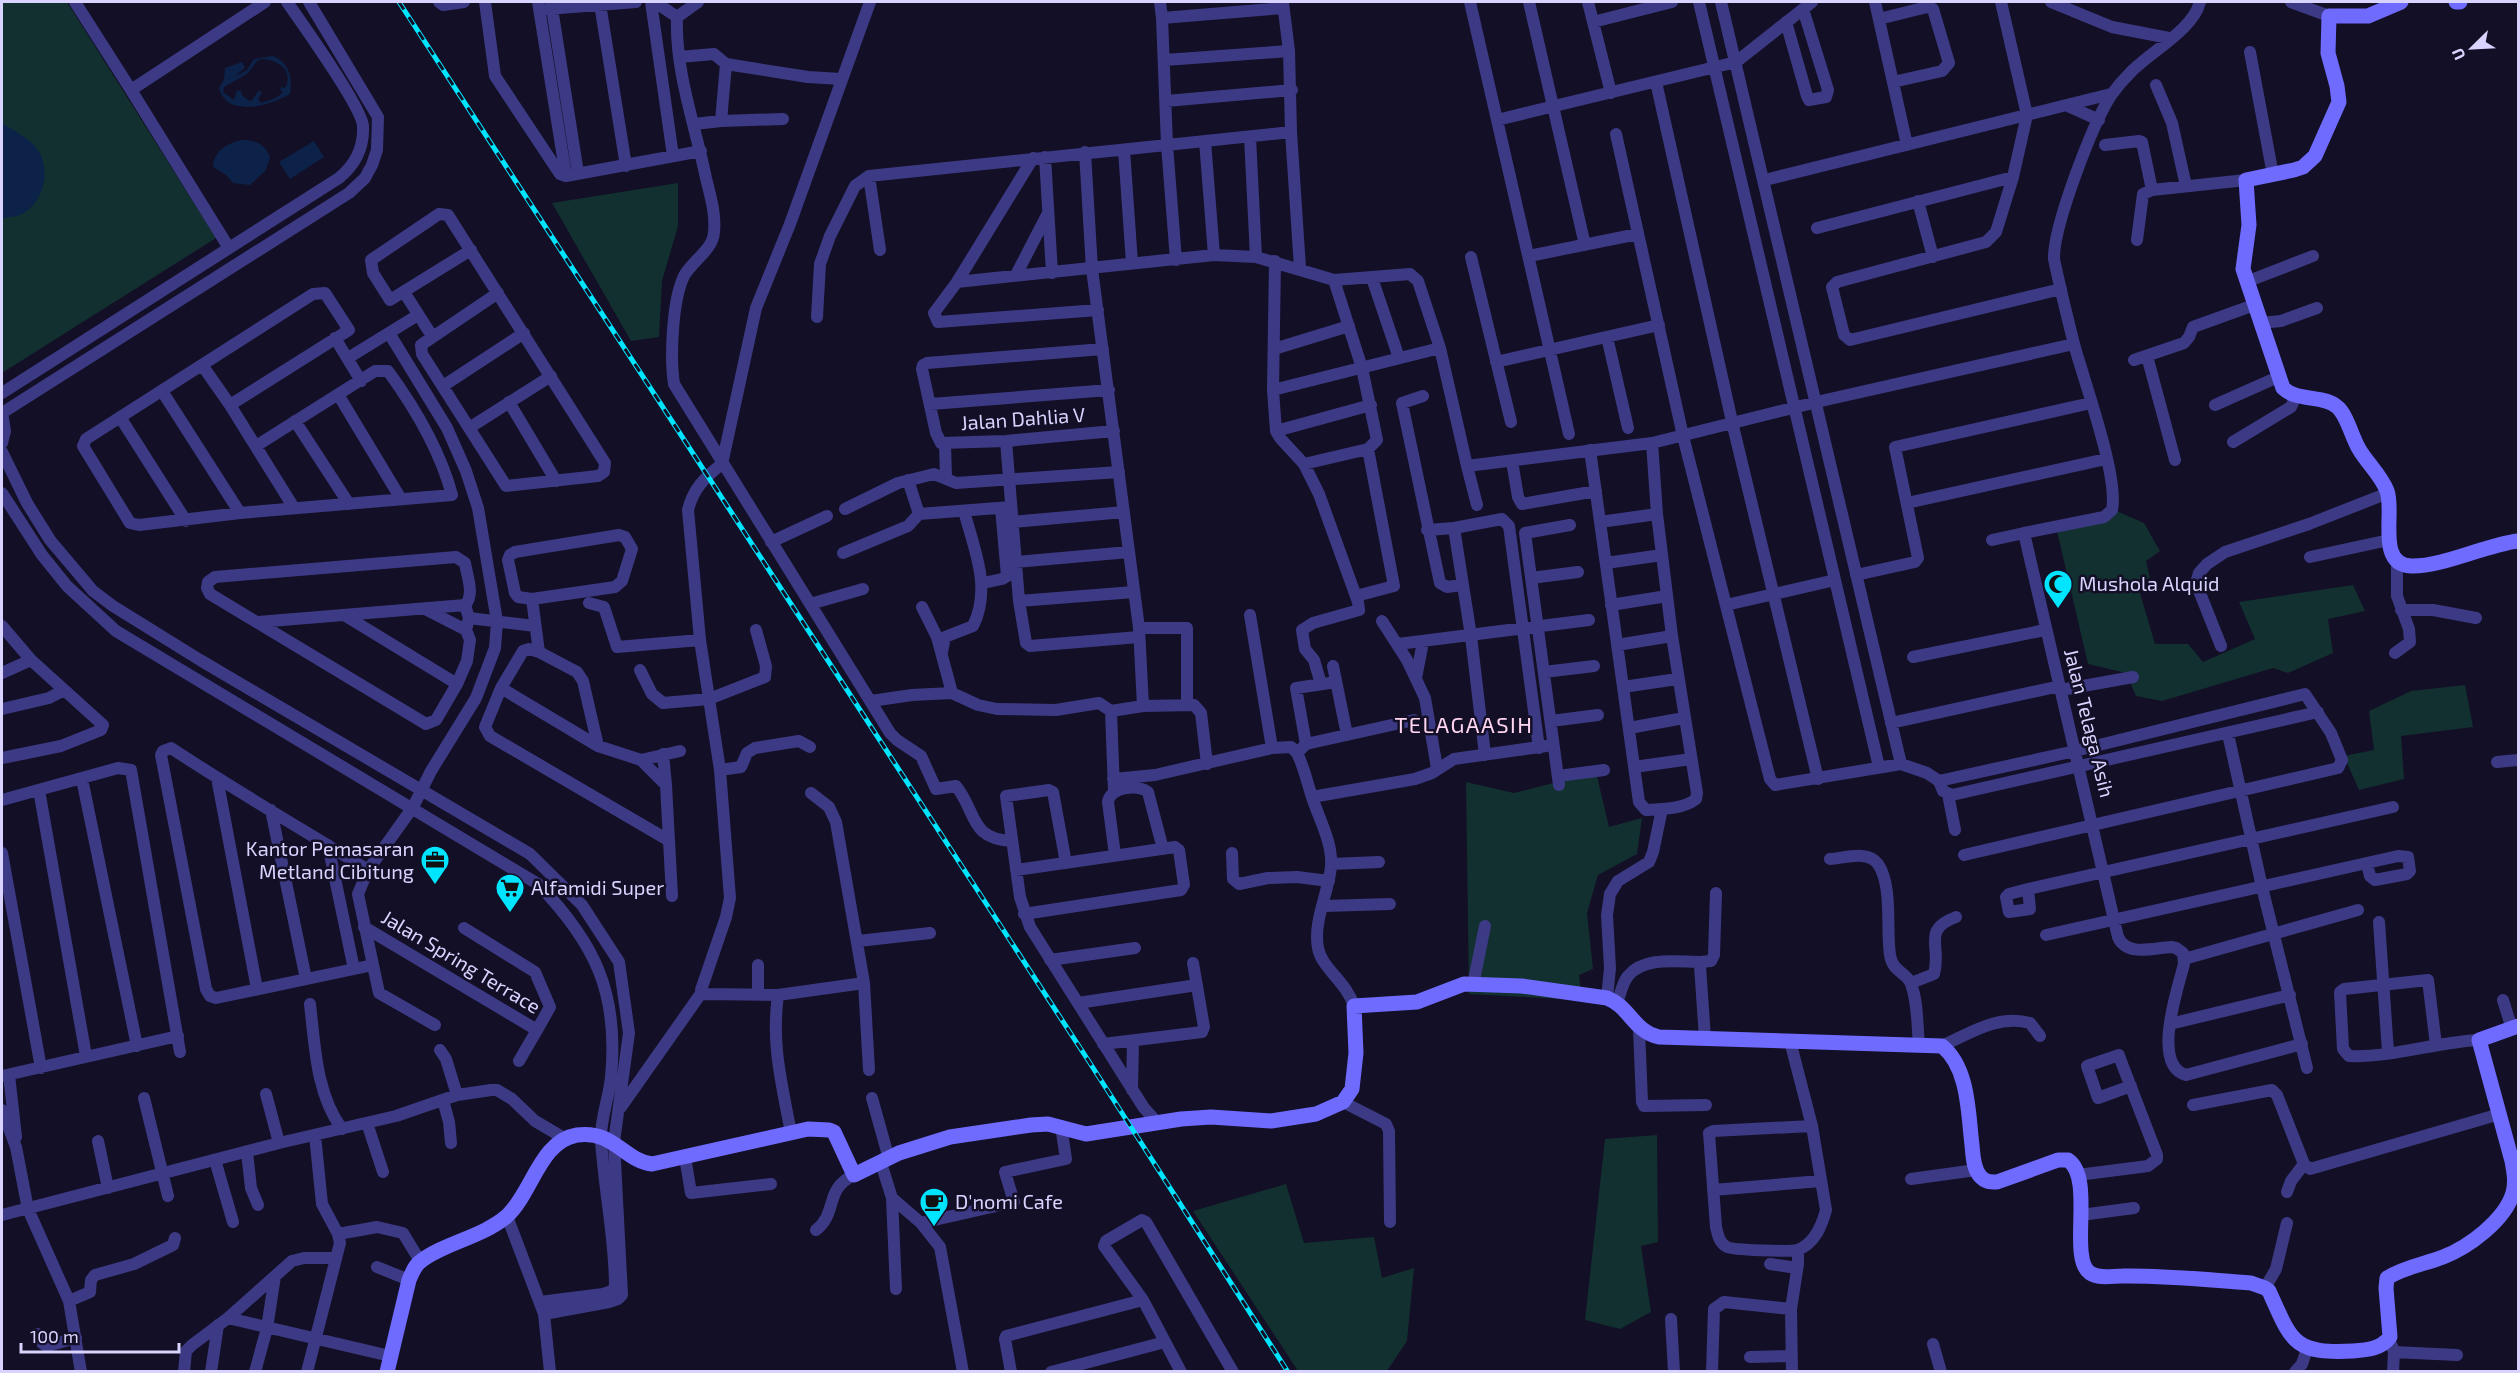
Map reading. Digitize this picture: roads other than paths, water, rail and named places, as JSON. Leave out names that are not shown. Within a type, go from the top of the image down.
[{"type":"street","points":[[75,2],[229,248]]},
{"type":"street","points":[[131,90],[265,2]]},
{"type":"street","points":[[2,393],[339,178],[350,168],[359,153],[363,124],[352,102],[288,2]]},
{"type":"street","points":[[2,443],[5,431],[2,412],[349,192],[365,178],[377,150],[378,117],[309,2]]},
{"type":"street","points":[[439,2],[443,5],[464,2]]},
{"type":"street","points":[[485,2],[495,76],[558,172],[572,175],[701,151]]},
{"type":"street","points":[[572,175],[545,5],[636,2]]},
{"type":"street","points":[[653,2],[677,17]]},
{"type":"street","points":[[653,2],[674,156]]},
{"type":"street","points":[[677,17],[698,2]]},
{"type":"street","points":[[607,1139],[619,1109],[702,992],[726,917],[730,898],[720,770],[700,640],[688,510],[694,491],[722,464],[756,308],[790,224],[870,2]]},
{"type":"street","points":[[1160,2],[1165,60],[1167,145],[1176,260]]},
{"type":"street","points":[[1470,2],[1569,435]]},
{"type":"street","points":[[1529,2],[1585,244]]},
{"type":"street","points":[[1588,2],[1611,93]]},
{"type":"street","points":[[1593,22],[1672,2]]},
{"type":"street","points":[[1699,2],[1879,767]]},
{"type":"street","points":[[1722,2],[1901,764]]},
{"type":"street","points":[[1875,2],[1907,145]]},
{"type":"street","points":[[2001,2],[2027,115],[2013,177],[1993,237],[1986,242],[1833,284],[1846,339],[2061,289]]},
{"type":"street","points":[[2051,2],[2112,27],[2169,38]]},
{"type":"street","points":[[1992,540],[2109,514],[2114,504],[2106,459],[2074,345],[2054,259],[2056,236],[2075,180],[2111,94],[2130,72],[2194,17],[2200,2]]},
{"type":"street","points":[[2291,2],[2329,16],[2358,17],[2376,7],[2401,2]]},
{"type":"street","points":[[600,4],[626,166]]},
{"type":"street","points":[[1162,18],[1283,5],[1292,90],[1291,132],[1300,268]]},
{"type":"street","points":[[1497,120],[1736,62],[1786,22],[1808,5],[1828,90],[1826,97],[1814,101],[1809,100],[1786,22]]},
{"type":"street","points":[[1879,18],[1928,7],[1933,9],[1949,63],[1942,71],[1893,82]]},
{"type":"street","points":[[2137,240],[2143,194],[2152,190],[2273,175],[2294,170],[2311,161],[2336,110],[2339,94],[2328,53],[2329,16]]},
{"type":"street","points":[[677,17],[681,73],[701,151],[714,216],[714,233],[711,242],[694,262],[681,285],[676,313],[672,372],[679,395],[893,737],[921,756],[936,789],[956,786],[980,830],[993,839],[1012,841]]},
{"type":"street","points":[[1165,60],[1289,51]]},
{"type":"street","points":[[2250,52],[2273,175]]},
{"type":"street","points":[[680,57],[714,54],[726,64],[808,77],[841,79]]},
{"type":"street","points":[[721,121],[726,64]]},
{"type":"street","points":[[1656,82],[1733,423],[1818,779]]},
{"type":"street","points":[[2156,85],[2172,123],[2186,186]]},
{"type":"street","points":[[1166,101],[1292,90]]},
{"type":"street","points":[[1765,180],[2111,94]]},
{"type":"street","points":[[2068,106],[2099,120]]},
{"type":"street","points":[[694,124],[783,119]]},
{"type":"street","points":[[817,316],[820,264],[830,236],[855,186],[869,176],[1291,132]]},
{"type":"street","points":[[1616,134],[1683,436],[1770,779],[1779,786],[1901,764],[1920,769],[1939,781],[1941,788],[1948,794],[1955,830]]},
{"type":"street","points":[[1250,137],[1256,257]]},
{"type":"street","points":[[1205,141],[1214,255]]},
{"type":"street","points":[[2104,145],[2142,142],[2152,190]]},
{"type":"street","points":[[1124,150],[1132,263]]},
{"type":"street","points":[[1085,152],[1092,269],[1139,632],[1143,706]]},
{"type":"street","points":[[1039,157],[1052,273]]},
{"type":"street","points":[[1039,157],[934,313],[936,321],[1098,310]]},
{"type":"street","points":[[869,176],[880,250]]},
{"type":"street","points":[[1817,228],[2013,177]]},
{"type":"street","points":[[2246,180],[2249,225],[2243,270],[2278,377],[2285,390],[2295,396],[2329,403],[2338,408],[2358,449],[2388,493],[2389,540],[2397,561],[2396,589],[2409,629],[2410,642],[2396,653]]},
{"type":"street","points":[[1918,201],[1933,257]]},
{"type":"street","points":[[471,250],[390,300],[372,273],[371,260],[439,214],[448,215],[471,250],[524,333],[606,467],[604,472],[591,478],[506,486],[422,354],[421,345],[432,336],[498,293]]},
{"type":"street","points":[[1016,276],[1047,214]]},
{"type":"street","points":[[1529,256],[1638,234]]},
{"type":"street","points":[[957,282],[1214,255],[1256,257],[1300,268],[1334,280],[1407,273],[1415,277],[1440,348],[1477,505]]},
{"type":"street","points":[[2246,282],[2313,256]]},
{"type":"street","points":[[1471,257],[1511,422]]},
{"type":"street","points":[[1275,261],[1273,390],[1276,431],[1304,464],[1319,494],[1359,610],[1313,623],[1302,630],[1305,649],[1314,660],[1322,684]]},
{"type":"street","points":[[1372,278],[1399,358]]},
{"type":"street","points":[[1304,464],[1368,449],[1377,440],[1362,368],[1334,280]]},
{"type":"street","points":[[404,292],[432,336]]},
{"type":"street","points":[[230,405],[350,330],[325,293],[313,294],[86,439],[82,446],[130,523],[139,525],[186,521],[240,513],[452,495],[444,468],[433,444],[388,371],[375,371],[256,447]]},
{"type":"street","points":[[2175,460],[2140,358],[2184,343],[2189,338],[2193,327],[2254,305]]},
{"type":"street","points":[[2260,323],[2281,321],[2317,308]]},
{"type":"street","points":[[348,358],[418,315]]},
{"type":"street","points":[[1496,362],[1659,325]]},
{"type":"street","points":[[1274,349],[1349,326]]},
{"type":"street","points":[[388,333],[447,428],[466,471],[483,532],[497,621],[495,648],[476,698],[431,771],[413,807],[368,870],[358,894],[379,993],[435,1025]]},
{"type":"street","points":[[442,386],[524,333]]},
{"type":"street","points":[[1607,337],[1628,428]]},
{"type":"street","points":[[335,339],[361,381]]},
{"type":"street","points":[[1467,466],[1652,443],[1815,403],[2074,345]]},
{"type":"street","points":[[1273,390],[1440,348]]},
{"type":"street","name":"Jalan Dahlia V","points":[[1103,349],[925,364],[922,369],[938,439],[941,443],[1006,441],[1114,431]]},
{"type":"street","points":[[202,365],[230,405],[294,508]]},
{"type":"street","points":[[469,428],[550,376]]},
{"type":"street","points":[[2215,405],[2278,377]]},
{"type":"street","points":[[931,404],[1109,390]]},
{"type":"street","points":[[162,391],[240,513]]},
{"type":"street","points":[[339,396],[401,498]]},
{"type":"street","points":[[1423,396],[1402,403],[1427,530],[1440,583],[1447,587],[1462,585]]},
{"type":"street","points":[[2233,442],[2291,407],[2295,396]]},
{"type":"street","points":[[509,402],[556,481]]},
{"type":"street","points":[[1856,575],[1918,560],[1895,447],[2091,403]]},
{"type":"street","points":[[1276,431],[1371,405]]},
{"type":"street","points":[[120,417],[186,521]]},
{"type":"street","points":[[296,421],[349,504]]},
{"type":"street","points":[[983,583],[1007,576],[1006,507],[1009,480],[1006,441]]},
{"type":"street","points":[[1590,450],[1639,801],[1646,810],[1662,809],[1688,804],[1696,799],[1692,759],[1671,636],[1657,514],[1652,443]]},
{"type":"street","points":[[945,444],[946,477]]},
{"type":"street","points":[[1356,596],[1394,586],[1368,449]]},
{"type":"street","points":[[2,452],[27,503],[50,540],[93,591],[200,660],[530,854],[582,905],[619,962],[629,1034],[619,1109]]},
{"type":"street","points":[[1907,503],[2106,459]]},
{"type":"street","points":[[1512,461],[1518,497],[1522,504],[1596,491]]},
{"type":"street","points":[[844,509],[908,480],[934,474],[956,483],[1119,472]]},
{"type":"street","points":[[908,480],[920,514]]},
{"type":"street","points":[[2,493],[42,555],[67,586],[116,631],[195,681],[413,807],[538,884],[570,919],[594,958],[604,980],[607,1000],[612,1066],[607,1139],[622,1294],[617,1293],[609,1302],[542,1308]]},
{"type":"street","points":[[2221,646],[2196,583],[2199,573],[2207,564],[2236,547],[2309,524],[2388,493]]},
{"type":"street","points":[[843,553],[908,525],[920,514],[1006,507]]},
{"type":"street","points":[[1006,507],[1012,522],[1025,640],[1030,646],[1187,628],[1187,704]]},
{"type":"street","points":[[942,652],[945,637],[973,626],[983,583],[964,511]]},
{"type":"street","points":[[1012,522],[1124,512]]},
{"type":"street","points":[[1600,522],[1657,514]]},
{"type":"street","points":[[771,542],[828,516]]},
{"type":"street","points":[[1427,530],[1454,528],[1502,519],[1508,523],[1539,748]]},
{"type":"street","points":[[1570,525],[1525,532],[1558,780],[1604,770]]},
{"type":"street","points":[[1454,528],[1485,755]]},
{"type":"street","name":"Jalan Telaga Asih","points":[[2024,533],[2118,938],[2125,948],[2132,950],[2176,948],[2183,953],[2184,960]]},
{"type":"street","points":[[619,535],[625,537],[631,544],[632,549],[622,581],[615,587],[532,599],[518,597],[515,593],[508,560],[515,552],[619,535]]},
{"type":"street","points":[[2310,557],[2389,540]]},
{"type":"street","points":[[2397,561],[2405,566],[2423,565],[2497,545],[2518,542]]},
{"type":"street","points":[[1015,562],[1129,552]]},
{"type":"street","points":[[1606,563],[1662,555]]},
{"type":"street","points":[[258,622],[465,605],[470,600],[470,594],[465,563],[456,557],[215,577],[208,582],[207,588],[210,594],[426,724],[436,720],[457,684],[467,661],[470,640],[465,605]]},
{"type":"street","points":[[1531,578],[1578,572]]},
{"type":"street","points":[[1726,605],[1835,580]]},
{"type":"street","points":[[810,604],[863,588]]},
{"type":"street","points":[[1019,601],[1134,592]]},
{"type":"street","points":[[1611,605],[1667,596]]},
{"type":"street","points":[[532,599],[539,652]]},
{"type":"street","points":[[589,603],[604,607],[617,647],[700,640]]},
{"type":"street","points":[[922,607],[942,652],[952,693]]},
{"type":"street","points":[[424,608],[468,624],[497,621],[535,626]]},
{"type":"street","points":[[2401,610],[2411,612],[2433,610],[2476,618]]},
{"type":"street","points":[[344,615],[457,684]]},
{"type":"street","points":[[1250,615],[1272,748]]},
{"type":"street","points":[[1398,644],[1589,620]]},
{"type":"street","points":[[1382,621],[1398,644],[1425,698],[1437,768]]},
{"type":"street","points":[[2,626],[31,660],[102,723],[103,728],[62,746],[2,758]]},
{"type":"street","points":[[640,670],[652,694],[663,703],[709,699],[765,677],[766,666],[756,630]]},
{"type":"street","points":[[1913,657],[2045,630]]},
{"type":"street","points":[[1617,645],[1671,636]]},
{"type":"street","points":[[1416,678],[1423,642]]},
{"type":"street","points":[[598,746],[583,681],[577,672],[539,652],[523,651],[501,688],[485,727],[490,736],[668,840]]},
{"type":"street","points":[[2,673],[31,660]]},
{"type":"street","points":[[1333,666],[1347,735]]},
{"type":"street","points":[[1544,672],[1594,666]]},
{"type":"street","points":[[1891,723],[2061,688],[2133,677]]},
{"type":"street","points":[[1623,687],[1677,679]]},
{"type":"street","points":[[816,1230],[825,1222],[840,1183],[899,1153],[960,1134],[1041,1124],[1061,1126],[1086,1134],[1157,1122],[1211,1117],[1271,1121],[1316,1114],[1343,1102],[1352,1089],[1355,1076],[1354,1006],[1350,993],[1327,967],[1318,951],[1316,938],[1331,864],[1329,848],[1303,764],[1296,688],[1336,682]]},
{"type":"street","points":[[501,688],[598,746],[641,760],[666,785]]},
{"type":"street","points":[[2,709],[49,698],[64,690]]},
{"type":"street","points":[[871,701],[912,695],[952,693],[978,705],[997,709],[1056,710],[1077,708],[1093,703],[1105,705],[1111,711],[1114,785],[1108,802],[1115,855]]},
{"type":"street","points":[[1939,781],[2075,751],[2299,695],[2309,697],[2331,733],[2342,760],[2341,765],[2092,827],[1964,855]]},
{"type":"street","points":[[1111,711],[1143,706],[1194,705],[1201,713],[1207,764]]},
{"type":"street","points":[[1948,794],[2079,768],[2318,712]]},
{"type":"street","points":[[1551,721],[1598,715]]},
{"type":"street","points":[[1629,728],[1684,718]]},
{"type":"street","points":[[1114,785],[1272,748],[1302,748],[1414,720]]},
{"type":"street","points":[[2228,734],[2262,887],[2307,1068]]},
{"type":"street","points":[[720,770],[741,767],[747,753],[755,748],[799,741],[810,747]]},
{"type":"street","points":[[1312,797],[1415,779],[1454,759],[1554,745]]},
{"type":"street","points":[[368,870],[171,748],[163,751],[161,755],[206,989],[210,996],[216,998],[372,965]]},
{"type":"street","points":[[641,760],[680,751]]},
{"type":"street","points":[[663,754],[672,896]]},
{"type":"street","points":[[1634,767],[1692,759]]},
{"type":"street","points":[[2497,762],[2518,760]]},
{"type":"street","points":[[2,800],[118,768],[127,768],[133,774],[180,1052]]},
{"type":"street","points":[[217,778],[257,989]]},
{"type":"street","points":[[82,779],[137,1046]]},
{"type":"street","points":[[1114,785],[1141,788],[1148,792],[1163,849]]},
{"type":"street","points":[[39,790],[86,1056]]},
{"type":"street","points":[[1066,862],[1056,799],[1051,790],[1006,796],[1024,914],[1132,1091],[1157,1122]]},
{"type":"street","points":[[811,793],[828,807],[836,822],[864,983],[869,1070]]},
{"type":"street","points":[[2028,889],[2393,807]]},
{"type":"street","points":[[1612,1000],[1607,915],[1610,894],[1618,881],[1649,862],[1662,809]]},
{"type":"street","points":[[271,810],[306,979]]},
{"type":"street","points":[[327,845],[354,969]]},
{"type":"street","points":[[1016,870],[1176,847],[1179,849],[1184,885],[1181,890],[1024,914]]},
{"type":"street","points":[[2,853],[41,1068]]},
{"type":"street","points":[[1232,853],[1233,879],[1239,884],[1268,878],[1297,877],[1329,880]]},
{"type":"street","points":[[1830,859],[1865,856],[1878,864],[1884,876],[1893,964],[1911,984],[1919,1044]]},
{"type":"street","points":[[1331,864],[1379,862]]},
{"type":"street","points":[[2046,935],[2367,864]]},
{"type":"street","points":[[1612,1000],[1628,975],[1640,967],[1659,962],[1712,960],[1716,893]]},
{"type":"street","points":[[1323,906],[1390,904]]},
{"type":"street","points":[[2302,1044],[2186,1075],[2177,1071],[2171,1060],[2168,1042],[2184,960],[2358,910]]},
{"type":"street","points":[[1911,984],[1934,974],[1936,932],[1942,922],[1956,916]]},
{"type":"street","points":[[2379,922],[2388,1052]]},
{"type":"street","points":[[1473,984],[1485,926]]},
{"type":"street","name":"Jalan Spring Terrace","points":[[364,927],[537,1030]]},
{"type":"street","name":"Jalan Spring Terrace","points":[[464,928],[535,972],[550,1008],[519,1061]]},
{"type":"street","points":[[858,941],[930,933]]},
{"type":"street","points":[[1050,960],[1135,948]]},
{"type":"street","points":[[1700,962],[1705,1038]]},
{"type":"street","points":[[1103,1044],[1202,1032],[1204,1027],[1193,963]]},
{"type":"street","points":[[758,965],[758,994]]},
{"type":"street","points":[[2436,1045],[2428,980],[2344,989],[2339,995],[2343,1048],[2346,1054],[2351,1056],[2479,1040],[2515,1027],[2503,1000]]},
{"type":"street","points":[[702,992],[707,996],[778,995],[864,983]]},
{"type":"street","points":[[1354,1006],[1417,1002],[1464,984],[1522,986],[1612,1000],[1645,1034],[1659,1037],[1942,1046],[1984,1027],[2008,1020],[2030,1023],[2040,1036]]},
{"type":"street","points":[[1078,1003],[1197,985]]},
{"type":"street","points":[[778,995],[774,1023],[776,1050],[791,1133]]},
{"type":"street","points":[[2170,1024],[2290,995]]},
{"type":"street","points":[[607,1000],[625,1000]]},
{"type":"street","points":[[310,1004],[323,1091],[334,1119],[342,1129]]},
{"type":"street","points":[[1640,1029],[1644,1106],[1706,1104]]},
{"type":"street","points":[[81,1371],[69,1300],[28,1209],[5,1075],[178,1036]]},
{"type":"street","points":[[2393,1371],[2394,1352],[2390,1337],[2387,1278],[2397,1272],[2445,1256],[2462,1247],[2500,1215],[2510,1202],[2514,1191],[2515,1177],[2500,1114],[2480,1051],[2479,1040]]},
{"type":"street","points":[[1132,1091],[1133,1041]]},
{"type":"street","points":[[1790,1041],[1812,1126],[1826,1209],[1823,1221],[1818,1234],[1798,1250],[1746,1250],[1726,1246],[1718,1235],[1708,1136],[1711,1132],[1812,1126]]},
{"type":"street","points":[[1942,1046],[1954,1058],[1964,1086],[1976,1170],[1980,1177],[1990,1182],[2058,1160],[2068,1160],[2076,1168],[2081,1215],[2082,1259],[2087,1271],[2093,1275],[2157,1275],[2251,1284],[2265,1288],[2292,1336],[2307,1349],[2326,1352],[2370,1350],[2385,1343],[2390,1337]]},
{"type":"street","points":[[440,1050],[446,1059],[457,1095]]},
{"type":"street","points":[[2078,1175],[2148,1166],[2157,1158],[2131,1086]]},
{"type":"street","points":[[2,1215],[279,1143],[396,1116],[457,1095],[497,1090],[512,1099],[535,1121],[564,1138]]},
{"type":"street","points":[[2193,1105],[2272,1090],[2277,1095],[2304,1164],[2310,1169],[2500,1114]]},
{"type":"street","points":[[266,1094],[279,1143]]},
{"type":"street","points":[[144,1098],[168,1196]]},
{"type":"street","points":[[872,1098],[892,1198],[896,1289]]},
{"type":"street","points":[[443,1100],[449,1122],[451,1143]]},
{"type":"street","points":[[1343,1102],[1386,1124],[1389,1131],[1390,1222]]},
{"type":"street","points":[[2,1110],[16,1147]]},
{"type":"street","points":[[367,1123],[383,1172]]},
{"type":"street","points":[[921,1223],[1014,1202],[1005,1172],[1066,1159],[1061,1126]]},
{"type":"street","points":[[223,1321],[316,1339],[388,1364],[409,1280],[420,1261],[465,1240],[507,1216],[519,1202],[547,1155],[564,1138],[580,1135],[607,1139],[640,1162],[652,1164],[808,1129],[832,1130],[854,1175]]},
{"type":"street","points":[[307,1371],[340,1243],[338,1234],[322,1204],[315,1135]]},
{"type":"street","points":[[98,1141],[108,1188]]},
{"type":"street","points":[[247,1152],[251,1188],[258,1205]]},
{"type":"street","points":[[685,1157],[691,1193],[771,1184]]},
{"type":"street","points":[[215,1160],[233,1222]]},
{"type":"street","points":[[2287,1192],[2290,1181],[2304,1164]]},
{"type":"street","points":[[1911,1179],[1976,1170]]},
{"type":"street","points":[[1713,1190],[1821,1181]]},
{"type":"street","points":[[892,1198],[921,1223],[941,1250],[963,1371]]},
{"type":"street","points":[[2081,1215],[2134,1208]]},
{"type":"street","points":[[507,1216],[542,1308],[550,1371]]},
{"type":"street","points":[[1181,1371],[1143,1300],[1104,1246],[1106,1241],[1142,1220],[1146,1222],[1233,1371]]},
{"type":"street","points":[[2265,1288],[2276,1269],[2287,1223]]},
{"type":"street","points":[[338,1234],[377,1227],[403,1233],[420,1261]]},
{"type":"street","points":[[69,1300],[90,1292],[95,1275],[134,1264],[172,1245],[175,1238]]},
{"type":"street","points":[[1792,1371],[1791,1309],[1798,1250]]},
{"type":"street","points":[[184,1371],[186,1351],[294,1260],[336,1258]]},
{"type":"street","points":[[1770,1264],[1797,1268]]},
{"type":"street","points":[[377,1267],[409,1280]]},
{"type":"street","points":[[255,1371],[267,1328],[275,1276]]},
{"type":"street","points":[[1011,1371],[1006,1336],[1143,1300]]},
{"type":"street","points":[[1712,1371],[1714,1309],[1717,1305],[1724,1302],[1791,1309]]},
{"type":"street","points":[[1671,1319],[1674,1371]]},
{"type":"street","points":[[211,1371],[223,1321]]},
{"type":"street","points":[[38,1334],[42,1343],[47,1346],[76,1338]]},
{"type":"street","points":[[1051,1371],[1165,1342]]},
{"type":"street","points":[[1933,1344],[1941,1371]]},
{"type":"street","points":[[2295,1371],[2302,1364],[2307,1349]]},
{"type":"street","points":[[2394,1352],[2457,1355]]},
{"type":"street","points":[[1750,1357],[1792,1356]]},
{"type":"water","points":[[273,56],[283,62],[289,71],[290,94],[272,102],[251,107],[231,104],[224,98],[219,88],[224,79],[225,68],[242,62],[245,68],[234,77],[247,70],[254,59]],"holes":[[[258,60],[268,60],[279,64],[288,76],[285,88],[281,87],[280,90],[283,92],[276,98],[261,103],[258,99],[262,93],[259,90],[249,101],[241,91],[237,90],[234,100],[223,92],[224,87],[247,74]]]},
{"type":"water","points":[[2,123],[33,144],[39,152],[45,170],[42,190],[32,207],[19,215],[2,218]]},
{"type":"water","points":[[242,140],[259,144],[270,157],[266,170],[250,185],[233,183],[226,175],[213,167],[216,156],[222,149]]},
{"type":"water","points":[[314,141],[324,157],[290,179],[279,162]]},
{"type":"railway","points":[[399,2],[1088,1060],[1288,1372]]},
{"type":"place","name":"Mushola Alquid","points":[[2058,610]]},
{"type":"place","name":"Kantor Pemasaran Metland Cibitung","points":[[435,886]]},
{"type":"place","name":"Alfamidi Super","points":[[510,914]]},
{"type":"place","name":"D'nomi Cafe","points":[[934,1228]]},
{"type":"district","name":"TELAGAASIH","points":[[1464,725]]}]
